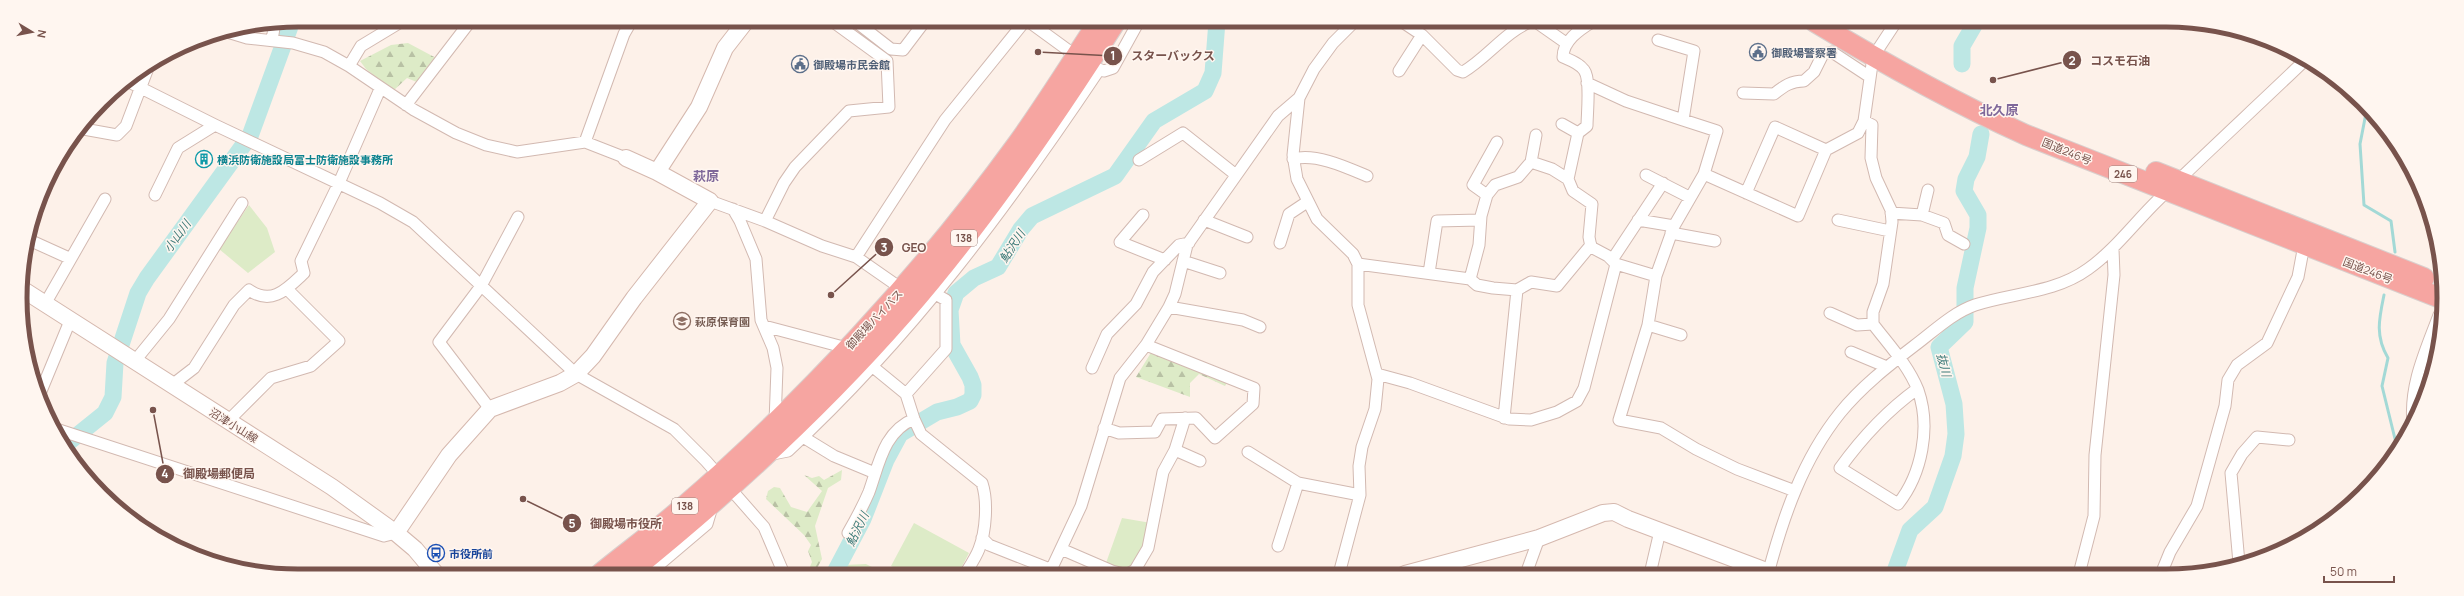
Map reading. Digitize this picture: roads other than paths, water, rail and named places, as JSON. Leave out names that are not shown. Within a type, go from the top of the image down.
[{"type":"highway","name":"御殿場バイパス","points":[[634,569],[713,503],[725,481],[775,422],[902,289],[956,223],[1018,143],[1088,63],[1097,27]]},
{"type":"highway","name":"御殿場バイパス","points":[[606,569],[682,509],[764,456],[931,291],[1035,144],[1112,27]]},
{"type":"highway","name":"国道246号","points":[[1825,27],[1980,100],[2437,305]]},
{"type":"highway","name":"国道246号","points":[[1845,27],[1876,52]]},
{"type":"highway","name":"国道246号","points":[[2173,186],[2436,283]]},
{"type":"street","points":[[349,66],[361,46],[392,27]]},
{"type":"street","points":[[406,105],[466,27]]},
{"type":"street","points":[[585,142],[624,34],[628,27]]},
{"type":"street","points":[[657,172],[699,107],[725,48],[741,27]]},
{"type":"street","points":[[765,220],[784,183],[796,167],[849,111],[889,107],[887,61],[840,27]]},
{"type":"street","points":[[863,27],[891,49],[898,51],[903,50],[920,27]]},
{"type":"street","points":[[856,257],[945,120],[1020,27]]},
{"type":"street","points":[[1044,27],[1088,63],[1109,70],[1113,68],[1136,27]]},
{"type":"street","points":[[1340,569],[1360,495],[1358,466],[1362,447],[1375,409],[1377,374],[1358,305],[1358,264],[1348,250],[1317,219],[1307,202],[1297,179],[1293,159],[1299,98],[1314,69],[1333,43],[1349,27]]},
{"type":"street","points":[[1410,27],[1422,35],[1457,70],[1463,72],[1479,63],[1519,27]]},
{"type":"street","points":[[1543,27],[1566,43]]},
{"type":"street","points":[[1586,27],[1566,43],[1563,49],[1563,57],[1583,68],[1586,72],[1587,83],[1587,126],[1578,133],[1568,179],[1573,191],[1592,204],[1589,237],[1591,245],[1614,262],[1656,276]]},
{"type":"street","points":[[1704,174],[1798,216],[1826,150],[1858,134],[1864,120],[1870,77],[1876,52],[1893,27]]},
{"type":"street","points":[[274,40],[275,28]]},
{"type":"street","points":[[235,34],[246,38],[293,43],[324,52],[349,66],[406,105],[456,133],[486,145],[517,152],[585,142],[657,172],[710,201],[765,220],[822,246],[856,257],[902,289]]},
{"type":"street","points":[[1399,71],[1422,35]]},
{"type":"street","points":[[1658,40],[1694,51],[1683,120]]},
{"type":"street","points":[[1743,93],[1774,94],[1784,85],[1795,81],[1804,81],[1814,72],[1823,54],[1832,52],[1870,77]]},
{"type":"street","points":[[1772,569],[1795,491],[1817,444],[1841,412],[1887,367],[1899,356],[1946,321],[1974,305],[2061,285],[2087,270],[2113,249],[2118,240],[2302,63]]},
{"type":"street","points":[[86,130],[117,136],[126,126],[146,73]]},
{"type":"street","points":[[133,83],[215,125],[380,203],[413,222],[576,374],[674,429],[725,481],[764,526],[782,569]]},
{"type":"street","points":[[1587,83],[1626,101],[1717,131],[1704,174],[1689,197],[1672,230],[1656,276],[1648,325],[1619,420],[1661,428],[1682,442],[1717,459],[1795,491]]},
{"type":"street","points":[[172,385],[194,368],[234,305],[249,290],[258,296],[270,297],[287,289],[304,273],[301,261],[339,183],[380,88]]},
{"type":"street","points":[[1051,569],[1082,506],[1120,378],[1146,345],[1169,307],[1175,294],[1189,243],[1278,116],[1299,98]]},
{"type":"street","points":[[1864,120],[1872,125],[1871,158],[1876,178],[1891,212],[1883,284],[1874,312],[1873,324],[1899,356],[1918,389],[1923,410],[1921,457],[1916,473],[1898,504],[1840,468],[1855,447],[1906,398],[1918,389]]},
{"type":"street","points":[[1562,124],[1578,133]]},
{"type":"street","points":[[155,195],[178,148],[215,125]]},
{"type":"street","points":[[1746,193],[1775,127],[1826,150]]},
{"type":"street","points":[[1139,160],[1183,133],[1236,175]]},
{"type":"street","points":[[1470,279],[1479,245],[1480,220],[1487,195],[1495,185],[1518,177],[1531,162],[1536,135]]},
{"type":"street","points":[[1487,195],[1473,185],[1497,142]]},
{"type":"street","points":[[1293,159],[1303,156],[1343,166],[1367,176]]},
{"type":"street","points":[[1531,162],[1552,169],[1568,179]]},
{"type":"street","points":[[1646,175],[1689,197]]},
{"type":"street","points":[[1377,374],[1410,383],[1504,418],[1531,420],[1557,412],[1577,401],[1584,388],[1614,262],[1638,220],[1663,183]]},
{"type":"street","points":[[1922,215],[1928,190]]},
{"type":"street","points":[[45,304],[69,258],[105,199]]},
{"type":"street","points":[[61,430],[384,536],[396,533],[449,455],[490,409],[560,383],[576,374],[593,356],[634,298],[710,201]]},
{"type":"street","points":[[1280,243],[1289,214],[1307,202]]},
{"type":"street","points":[[131,360],[169,319],[242,203]]},
{"type":"street","points":[[733,210],[740,221],[756,259],[761,320],[774,348],[777,368],[775,422]]},
{"type":"street","points":[[1891,212],[1922,215],[1944,223],[1948,235],[1964,244]]},
{"type":"street","points":[[1143,215],[1120,242],[1165,260]]},
{"type":"street","points":[[490,409],[439,342],[481,286],[518,217]]},
{"type":"street","points":[[1204,220],[1247,237]]},
{"type":"street","points":[[1429,273],[1437,221],[1480,220]]},
{"type":"street","points":[[1638,220],[1715,241]]},
{"type":"street","points":[[1838,220],[1890,231]]},
{"type":"street","points":[[33,242],[69,258]]},
{"type":"street","points":[[1092,368],[1107,334],[1136,304],[1153,272],[1179,245],[1189,243]]},
{"type":"street","points":[[1358,264],[1470,279],[1477,285],[1517,290],[1531,282],[1557,286],[1591,245]]},
{"type":"street","points":[[2163,569],[2170,552],[2197,506],[2225,406],[2228,380],[2237,365],[2267,343],[2298,277],[2304,245]]},
{"type":"street","points":[[2080,569],[2094,516],[2095,456],[2114,276],[2113,249]]},
{"type":"street","points":[[1183,262],[1220,273]]},
{"type":"street","points":[[228,421],[272,378],[311,366],[339,341],[287,289]]},
{"type":"street","points":[[1504,418],[1517,290]]},
{"type":"street","points":[[764,456],[788,451],[803,437],[873,367],[931,291],[946,300],[946,349],[906,394]]},
{"type":"street","name":"沼津小山線","points":[[27,292],[110,347],[332,487],[396,533],[415,550],[432,569]]},
{"type":"street","points":[[1169,307],[1243,320],[1260,327]]},
{"type":"street","points":[[1830,313],[1857,326],[1873,324]]},
{"type":"street","points":[[42,388],[70,321]]},
{"type":"street","points":[[2412,411],[2411,404],[2417,374],[2436,322]]},
{"type":"street","points":[[1648,325],[1681,335]]},
{"type":"street","points":[[764,326],[847,348]]},
{"type":"street","points":[[1104,428],[1120,433],[1155,432],[1162,418],[1196,418],[1215,438],[1252,404],[1254,388],[1146,345]]},
{"type":"street","points":[[1851,352],[1887,367]]},
{"type":"street","points":[[873,367],[906,394],[914,419],[921,434],[982,483],[985,494],[982,538],[979,550],[968,569]]},
{"type":"street","points":[[1137,569],[1148,548],[1163,472],[1175,450],[1185,418]]},
{"type":"street","points":[[848,533],[860,512],[890,438],[902,424],[914,419]]},
{"type":"street","points":[[803,437],[834,456],[875,473]]},
{"type":"street","points":[[2239,559],[2231,473],[2242,454],[2257,437],[2289,440]]},
{"type":"street","points":[[1175,450],[1200,461]]},
{"type":"street","points":[[1248,452],[1298,483],[1360,495]]},
{"type":"street","points":[[1278,546],[1298,483]]},
{"type":"street","points":[[654,569],[707,524],[713,503]]},
{"type":"street","points":[[1424,569],[1539,538],[1603,513],[1614,512],[1660,532],[1760,569]]},
{"type":"street","points":[[1651,569],[1660,532]]},
{"type":"street","points":[[982,538],[989,545],[1045,569]]},
{"type":"street","points":[[1528,569],[1539,538]]},
{"type":"street","points":[[1061,549],[1105,569]]},
{"type":"waterway","name":"小山川","points":[[69,442],[105,413],[113,397],[115,363],[138,293],[147,278],[250,136],[290,27]]},
{"type":"waterway","name":"鮎沢川","points":[[837,569],[863,519],[886,460],[900,434],[937,412],[957,407],[970,401],[973,395],[973,385],[970,377],[952,345],[950,310],[956,293],[974,278],[998,267],[1021,229],[1032,216],[1115,176],[1154,121],[1205,91],[1213,73],[1217,27]]},
{"type":"waterway","name":"抜川","points":[[1962,64],[1962,46],[1973,27]]},
{"type":"waterway","points":[[2366,114],[2360,144],[2364,205],[2391,221],[2395,252]]},
{"type":"waterway","name":"抜川","points":[[1896,569],[1910,530],[1935,507],[1953,456],[1956,434],[1954,404],[1939,347],[1965,322],[1965,288],[1978,228],[1978,215],[1964,191],[1966,179],[1977,157],[1981,134]]},
{"type":"waterway","points":[[2384,295],[2379,327],[2381,342],[2388,358],[2382,386],[2396,442]]},
{"type":"place","name":"スターバックス","points":[[1038,52]]},
{"type":"place","name":"御殿場警察署","points":[[1758,52]]},
{"type":"place","name":"御殿場市民会館","points":[[800,64]]},
{"type":"place","name":"コスモ石油","points":[[1993,80]]},
{"type":"place","name":"横浜防衛施設局富士防衛施設事務所","points":[[204,159]]},
{"type":"place","name":"GEO","points":[[831,295]]},
{"type":"place","name":"萩原保育園","points":[[682,321]]},
{"type":"place","name":"御殿場郵便局","points":[[153,410]]},
{"type":"place","name":"御殿場市役所","points":[[523,499]]},
{"type":"place","name":"市役所前","points":[[436,553]]},
{"type":"district","name":"北久原","points":[[1999,110]]},
{"type":"district","name":"萩原","points":[[706,176]]}]
